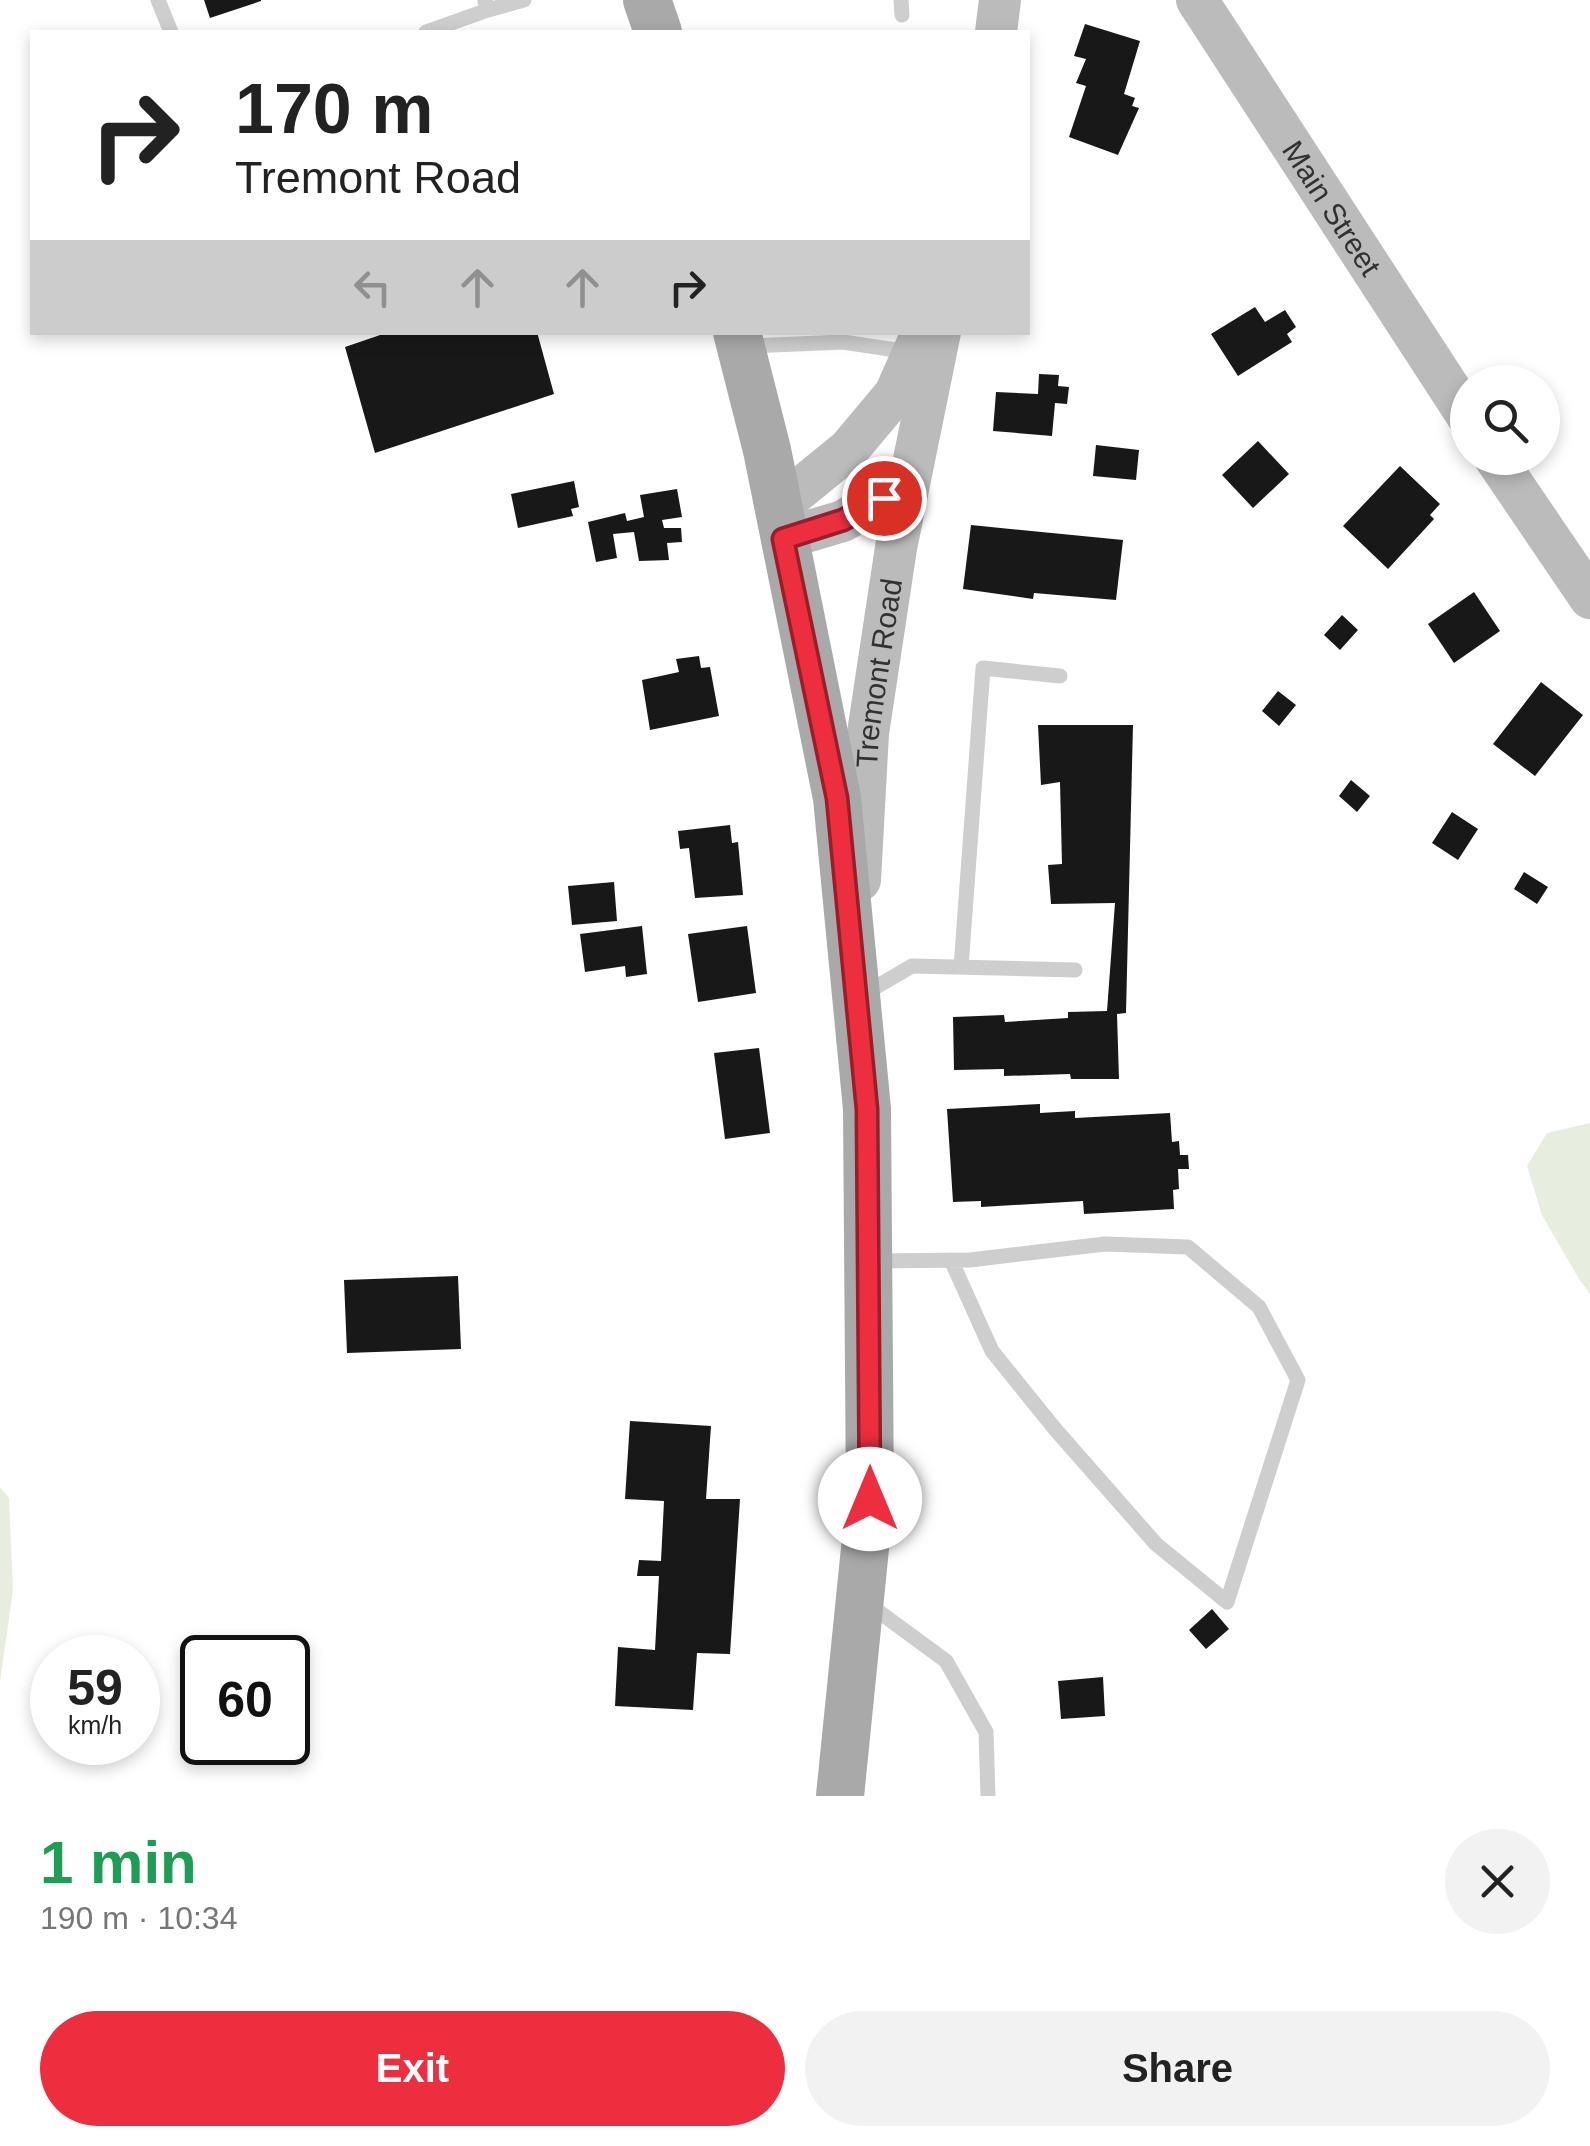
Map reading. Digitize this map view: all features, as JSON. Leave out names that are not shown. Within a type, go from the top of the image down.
[{"type":"main road","points":[[647,0],[657,30]]},
{"type":"main road","points":[[996,30],[1000,0]]},
{"type":"main road","name":"Main Street","points":[[1197,0],[1450,389]]},
{"type":"main road","points":[[781,522],[895,394],[925,339]]},
{"type":"main road","name":"Tremont Road","points":[[855,992],[868,733],[910,482],[925,339]]},
{"type":"main road","points":[[739,340],[837,798],[867,1109],[870,1499],[840,1796]]},
{"type":"main road","points":[[1507,475],[1590,598]]},
{"type":"main road","points":[[781,522],[843,520],[910,482]]},
{"type":"lane","points":[[158,0],[170,30]]},
{"type":"lane","points":[[431,30],[487,5],[524,0]]},
{"type":"lane","points":[[739,340],[925,339]]},
{"type":"lane","points":[[961,967],[983,668],[1060,676]]},
{"type":"lane","points":[[855,992],[912,966],[1074,970]]},
{"type":"lane","points":[[868,1261],[951,1260],[970,1260],[1105,1244],[1188,1247],[1259,1307],[1298,1380],[1226,1602],[1156,1544],[992,1352],[951,1260]]},
{"type":"lane","points":[[860,1598],[946,1661],[986,1732],[988,1796]]},
{"type":"green space","points":[[1590,1123],[1590,1294],[1542,1215],[1527,1166],[1547,1133]]},
{"type":"green space","points":[[0,1487],[9,1498],[13,1590],[0,1682]]},
{"type":"building","points":[[204,0],[261,0],[261,1],[210,18]]},
{"type":"building","points":[[1085,24],[1140,41],[1124,94],[1135,98],[1132,106],[1139,108],[1118,155],[1069,137],[1086,86],[1076,83],[1086,59],[1074,56]]},
{"type":"building","points":[[1255,307],[1265,322],[1285,310],[1296,327],[1287,334],[1292,342],[1238,376],[1211,334]]},
{"type":"building","points":[[380,335],[538,335],[554,394],[375,453],[345,347]]},
{"type":"building","points":[[1039,374],[1059,375],[1058,386],[1069,387],[1067,404],[1055,403],[1052,436],[993,431],[996,392],[1038,394]]},
{"type":"building","points":[[1258,441],[1289,474],[1253,508],[1222,475]]},
{"type":"building","points":[[1096,445],[1139,450],[1136,480],[1093,476]]},
{"type":"building","points":[[1400,466],[1440,504],[1430,515],[1434,519],[1388,569],[1343,526]]},
{"type":"building","points":[[574,481],[579,507],[571,509],[573,516],[518,528],[511,494]]},
{"type":"building","points":[[677,489],[682,517],[662,520],[664,528],[681,528],[682,542],[667,543],[669,560],[639,561],[634,532],[613,534],[617,558],[596,562],[588,522],[625,513],[627,521],[644,517],[640,495]]},
{"type":"building","points":[[971,525],[1123,540],[1116,600],[1034,593],[1033,599],[963,589]]},
{"type":"building","points":[[1474,592],[1500,631],[1454,663],[1428,624]]},
{"type":"building","points":[[1342,615],[1358,630],[1340,650],[1324,635]]},
{"type":"building","points":[[699,656],[701,668],[710,667],[719,716],[650,730],[642,680],[679,672],[676,659]]},
{"type":"building","points":[[1541,682],[1583,715],[1535,776],[1493,744]]},
{"type":"building","points":[[1278,691],[1296,705],[1279,726],[1262,711]]},
{"type":"building","points":[[1038,725],[1133,725],[1126,1013],[1117,1014],[1119,1079],[1071,1079],[1070,1074],[1004,1076],[1004,1069],[954,1070],[953,1017],[1004,1015],[1005,1022],[1068,1018],[1068,1012],[1107,1011],[1115,903],[1051,904],[1048,865],[1062,864],[1060,782],[1041,785]]},
{"type":"building","points":[[1351,780],[1370,796],[1357,812],[1339,796]]},
{"type":"building","points":[[1452,812],[1478,829],[1458,860],[1432,843]]},
{"type":"building","points":[[730,825],[732,843],[738,842],[743,895],[695,898],[689,848],[680,849],[678,831]]},
{"type":"building","points":[[1524,872],[1548,887],[1537,904],[1514,889]]},
{"type":"building","points":[[614,882],[617,921],[572,925],[568,886]]},
{"type":"building","points":[[642,926],[647,974],[626,977],[625,966],[585,972],[580,934]]},
{"type":"building","points":[[747,926],[756,993],[698,1002],[688,934]]},
{"type":"building","points":[[759,1048],[770,1133],[725,1139],[714,1053]]},
{"type":"building","points":[[1040,1104],[1040,1113],[1075,1111],[1075,1118],[1170,1113],[1172,1142],[1179,1141],[1180,1155],[1188,1155],[1189,1169],[1178,1169],[1174,1209],[1084,1214],[1083,1201],[981,1207],[981,1201],[953,1202],[947,1109]]},
{"type":"building","points":[[458,1276],[461,1349],[347,1353],[344,1280]]},
{"type":"building","points":[[630,1421],[711,1426],[706,1499],[740,1499],[730,1654],[697,1653],[693,1710],[615,1706],[618,1647],[655,1650],[659,1576],[637,1576],[639,1560],[661,1561],[664,1501],[625,1499]]},
{"type":"building","points":[[1212,1609],[1229,1629],[1206,1649],[1189,1630]]},
{"type":"building","points":[[1103,1677],[1105,1716],[1061,1719],[1058,1681]]},
{"type":"route","points":[[870,1499],[867,1109],[837,798],[783,539],[843,520],[884,498]]}]
